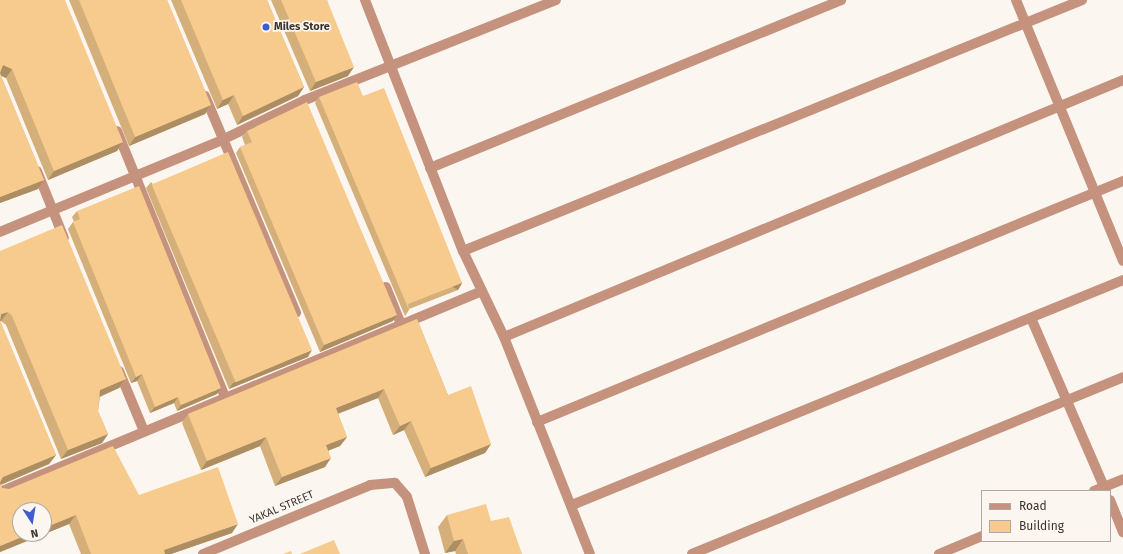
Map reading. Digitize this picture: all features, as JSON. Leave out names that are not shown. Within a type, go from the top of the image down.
[{"type":"street","points":[[365,0],[463,251],[504,337],[537,422],[572,505],[590,554]]},
{"type":"street","points":[[0,232],[224,139],[390,66],[556,0]]},
{"type":"street","points":[[430,168],[841,0]]},
{"type":"street","points":[[1016,0],[1123,261]]},
{"type":"street","points":[[463,251],[1082,0]]},
{"type":"street","points":[[504,337],[1123,80]]},
{"type":"street","points":[[299,86],[306,104]]},
{"type":"street","points":[[202,88],[300,323]]},
{"type":"street","points":[[111,117],[225,397]]},
{"type":"street","points":[[32,160],[68,247]]},
{"type":"street","points":[[537,422],[1123,181]]},
{"type":"street","points":[[380,274],[401,324]]},
{"type":"street","points":[[572,505],[1123,280]]},
{"type":"street","points":[[0,492],[225,397],[314,356],[401,324],[482,291]]},
{"type":"street","points":[[1031,318],[1069,399],[1106,489],[1123,479]]},
{"type":"street","points":[[114,357],[144,431]]},
{"type":"street","points":[[692,554],[1123,377]]},
{"type":"street","points":[[52,454],[58,468]]},
{"type":"street","name":"YAKAL STREET","points":[[203,554],[370,484],[395,483],[407,497],[425,554]]},
{"type":"street","points":[[1111,503],[1123,533]]},
{"type":"street","points":[[939,554],[981,536]]},
{"type":"building","points":[[0,0],[65,0],[123,142],[54,171],[12,69],[3,65],[0,73]]},
{"type":"building","points":[[79,0],[167,0],[211,105],[135,137]]},
{"type":"building","points":[[181,0],[267,0],[304,87],[243,116],[234,95],[223,100]]},
{"type":"building","points":[[281,0],[327,0],[354,67],[316,82]]},
{"type":"building","points":[[0,73],[44,180],[0,197]]},
{"type":"building","points":[[357,82],[363,96],[384,88],[462,283],[408,304],[409,310],[319,97]]},
{"type":"building","points":[[307,102],[397,315],[324,345],[240,147],[252,142],[247,131]]},
{"type":"building","points":[[228,152],[312,350],[236,382],[152,184]]},
{"type":"building","points":[[139,186],[221,388],[181,405],[178,397],[155,407],[142,374],[136,377],[73,222],[80,219],[77,211]]},
{"type":"building","points":[[62,225],[126,379],[100,390],[98,411],[108,434],[68,450],[12,316],[8,312],[1,314],[0,320],[0,251]]},
{"type":"building","points":[[417,319],[448,395],[471,386],[491,444],[431,468],[411,421],[400,426],[384,389],[336,408],[347,437],[326,445],[331,458],[282,477],[266,437],[207,461],[188,414]]},
{"type":"building","points":[[0,320],[56,455],[3,477],[0,482]]},
{"type":"building","points":[[113,446],[139,495],[218,467],[238,524],[164,550],[165,554],[91,554],[76,515],[52,525],[52,502],[12,502],[12,541],[0,546],[0,483],[2,488],[9,489]]},
{"type":"building","points":[[486,504],[491,521],[509,517],[522,554],[468,554],[463,539],[454,541],[447,515]]},
{"type":"building","points":[[334,540],[340,554],[300,554]]},
{"type":"building","points":[[291,551],[292,554],[283,554]]},
{"type":"place","name":"Miles Store","points":[[266,27]]}]
